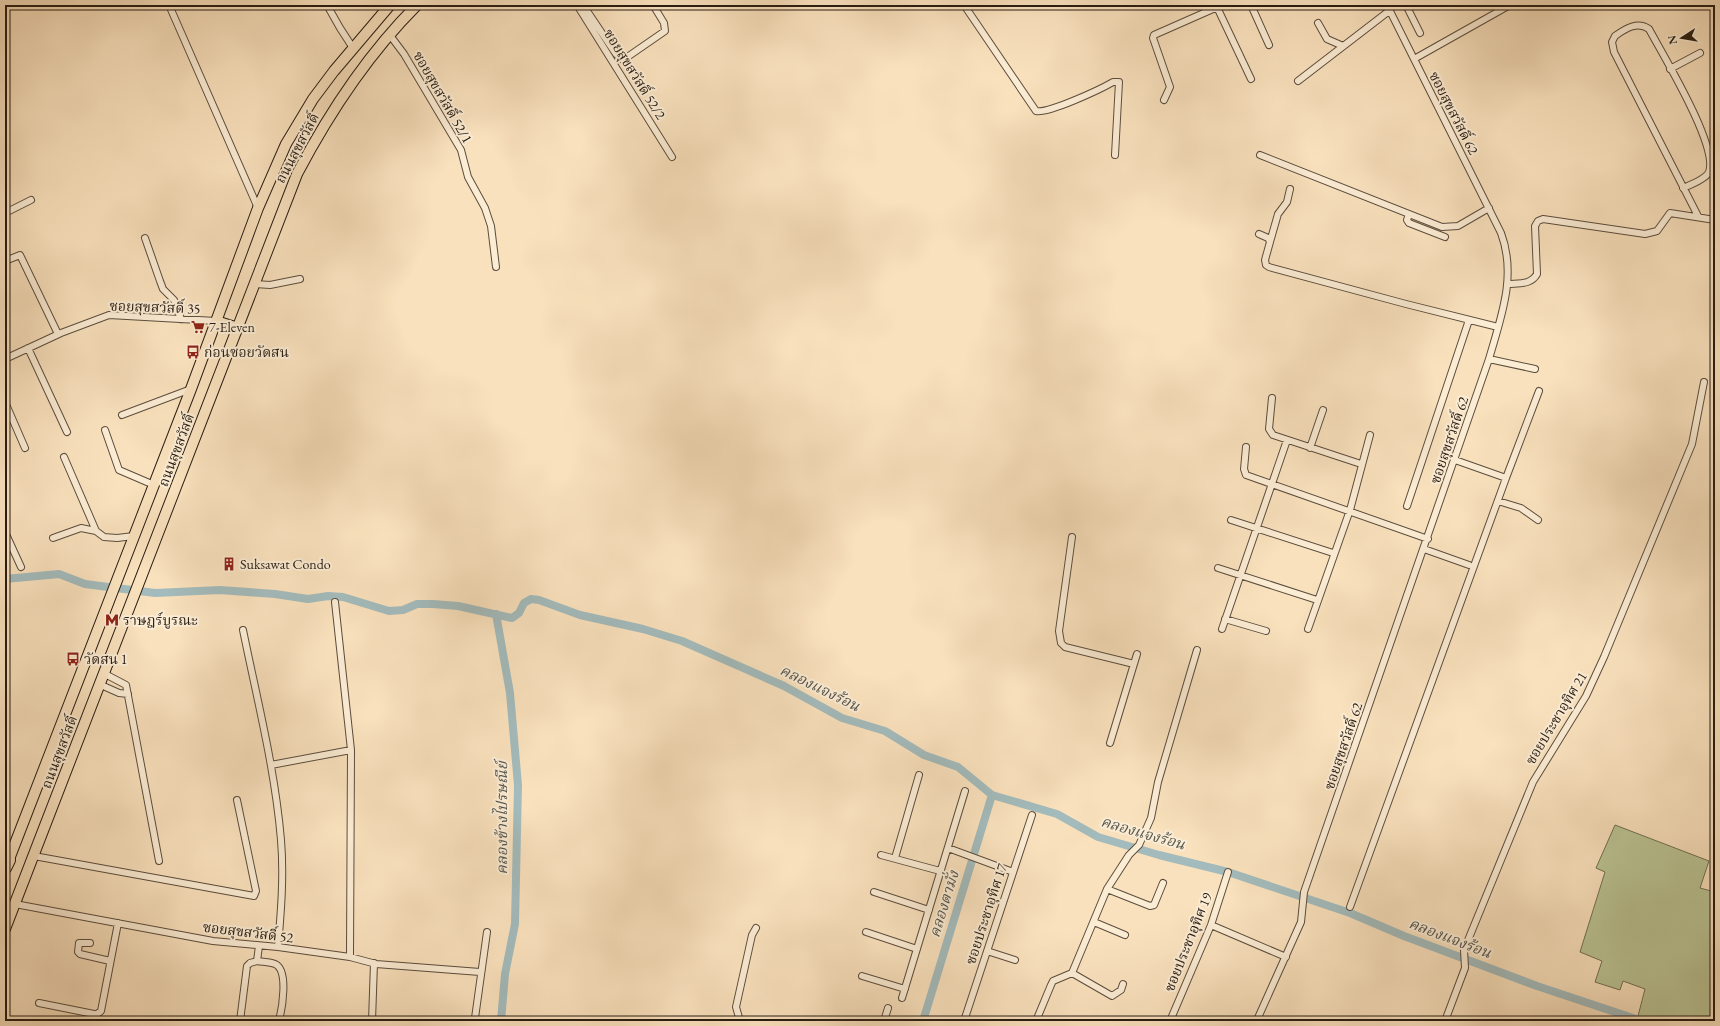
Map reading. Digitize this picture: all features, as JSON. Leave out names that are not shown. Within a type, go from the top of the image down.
[{"type":"main road","name":"ถนนสุขสวัสดิ์","points":[[6,866],[112,596],[258,208],[286,144],[313,99],[353,48],[390,5]]},
{"type":"main road","name":"ถนนสุขสวัสดิ์","points":[[5,929],[101,685],[292,187],[313,143],[345,93],[389,34],[417,5]]},
{"type":"main road","points":[[216,322],[238,328]]},
{"type":"street","points":[[169,5],[258,208]]},
{"type":"street","points":[[327,5],[353,48]]},
{"type":"street","name":"ซอยสุขสวัสดิ์ 52/2","points":[[577,5],[672,157]]},
{"type":"street","points":[[583,5],[616,54],[623,60],[665,31],[664,23],[653,5]]},
{"type":"street","points":[[964,5],[1036,111],[1044,111],[1113,82],[1119,82],[1116,155]]},
{"type":"street","points":[[1250,5],[1269,45]]},
{"type":"street","points":[[1406,5],[1420,33]]},
{"type":"street","points":[[1414,60],[1510,5]]},
{"type":"street","points":[[1164,100],[1170,87],[1153,38],[1154,35],[1219,6],[1251,79]]},
{"type":"street","points":[[1298,81],[1388,8]]},
{"type":"street","name":"ซอยสุขสวัสดิ์ 62","points":[[1258,1020],[1301,922],[1304,892],[1428,539],[1489,359],[1508,284],[1509,265],[1506,246],[1489,208],[1388,8]]},
{"type":"street","points":[[1318,23],[1327,39],[1343,46]]},
{"type":"street","points":[[1683,188],[1706,176],[1709,171],[1710,161],[1704,136],[1650,29],[1644,25],[1637,24],[1615,36],[1612,42],[1614,52],[1683,188],[1698,216]]},
{"type":"street","name":"ซอยสุขสวัสดิ์ 52/1","points":[[389,34],[404,54],[462,150],[468,178],[485,208],[491,226],[496,267]]},
{"type":"street","points":[[1670,69],[1700,53]]},
{"type":"street","points":[[1260,155],[1442,227],[1450,228],[1458,226],[1489,208]]},
{"type":"street","points":[[1290,189],[1287,202],[1278,214],[1265,260],[1266,265],[1269,267],[1498,327]]},
{"type":"street","points":[[5,213],[31,200]]},
{"type":"street","points":[[1508,284],[1527,283],[1534,280],[1537,274],[1535,226],[1538,221],[1543,218],[1645,234],[1658,231],[1670,213],[1698,216],[1715,220]]},
{"type":"street","points":[[1409,214],[1407,220],[1409,223],[1445,237]]},
{"type":"street","points":[[1259,234],[1268,238],[1270,242]]},
{"type":"street","points":[[145,238],[163,289],[174,300],[181,319]]},
{"type":"street","points":[[5,261],[20,255],[58,334]]},
{"type":"street","points":[[255,284],[270,285],[300,279]]},
{"type":"street","name":"ซอยสุขสวัสดิ์ 35","points":[[5,359],[58,334],[109,315],[216,322]]},
{"type":"street","points":[[1407,506],[1470,320]]},
{"type":"street","points":[[28,348],[67,432]]},
{"type":"street","points":[[1489,359],[1535,369]]},
{"type":"street","name":"ซอยประชาอุทิศ 21","points":[[1445,1021],[1465,968],[1464,950],[1533,782],[1586,696],[1604,657],[1692,444],[1704,382]]},
{"type":"street","points":[[122,415],[191,389]]},
{"type":"street","points":[[1350,907],[1539,391]]},
{"type":"street","points":[[1272,398],[1270,433],[1310,448],[1361,464]]},
{"type":"street","points":[[5,402],[25,448]]},
{"type":"street","points":[[1310,448],[1323,410]]},
{"type":"street","points":[[104,430],[119,470],[154,485]]},
{"type":"street","points":[[1308,629],[1333,554],[1350,510],[1361,464],[1370,435]]},
{"type":"street","points":[[1222,629],[1287,440]]},
{"type":"street","points":[[1246,447],[1244,469],[1246,475],[1350,510],[1428,539]]},
{"type":"street","points":[[64,457],[96,531]]},
{"type":"street","points":[[1455,460],[1506,478]]},
{"type":"street","points":[[1498,501],[1521,508],[1538,520]]},
{"type":"street","points":[[1231,520],[1333,554]]},
{"type":"street","points":[[53,538],[81,528],[96,531],[104,537],[117,538],[134,536]]},
{"type":"street","points":[[5,532],[21,567]]},
{"type":"street","points":[[1072,537],[1059,631],[1061,643],[1065,647],[1134,664]]},
{"type":"street","points":[[1424,549],[1469,565]]},
{"type":"street","points":[[1218,568],[1317,600]]},
{"type":"street","points":[[335,602],[351,750],[350,958]]},
{"type":"street","points":[[1225,619],[1266,631]]},
{"type":"street","points":[[243,630],[271,765],[282,854],[282,889],[278,947]]},
{"type":"street","points":[[1036,1021],[1050,984],[1053,981],[1072,973],[1107,889],[1129,855],[1139,845],[1151,818],[1158,782],[1197,650]]},
{"type":"street","points":[[1110,743],[1136,654]]},
{"type":"street","points":[[105,674],[126,685],[159,861]]},
{"type":"street","points":[[101,685],[119,693],[128,694]]},
{"type":"street","points":[[271,765],[351,750]]},
{"type":"street","points":[[895,858],[919,774]]},
{"type":"street","points":[[902,998],[965,792]]},
{"type":"street","points":[[34,856],[254,896],[256,891],[237,800]]},
{"type":"street","name":"ซอยประชาอุทิศ 17","points":[[964,1021],[1032,815]]},
{"type":"street","points":[[948,848],[1013,872]]},
{"type":"street","points":[[881,855],[940,872]]},
{"type":"street","name":"ซอยประชาอุทิศ 19","points":[[1170,1021],[1211,925],[1228,872]]},
{"type":"street","points":[[1107,889],[1150,906],[1156,903],[1163,883]]},
{"type":"street","points":[[874,892],[929,910]]},
{"type":"street","name":"ซอยสุขสวัสดิ์ 52","points":[[15,904],[213,941],[278,947],[374,963],[480,972]]},
{"type":"street","points":[[1094,922],[1125,935]]},
{"type":"street","points":[[39,1003],[97,1014],[101,1011],[118,923]]},
{"type":"street","points":[[1211,925],[1286,957]]},
{"type":"street","points":[[740,1021],[736,1007],[752,935],[756,928]]},
{"type":"street","points":[[475,1018],[480,972],[488,932]]},
{"type":"street","points":[[866,932],[917,949]]},
{"type":"street","points":[[90,943],[79,943],[78,952],[80,954],[110,961]]},
{"type":"street","points":[[257,961],[259,946]]},
{"type":"street","points":[[987,951],[1015,960]]},
{"type":"street","points":[[240,1021],[248,966],[250,963],[257,961],[275,964],[281,970],[284,993],[279,1021]]},
{"type":"street","points":[[372,1021],[374,963]]},
{"type":"street","points":[[1072,973],[1112,996],[1120,990],[1123,984]]},
{"type":"street","points":[[862,976],[905,989]]},
{"type":"street","points":[[884,1021],[888,1008]]},
{"type":"green space","points":[[1615,825],[1709,861],[1700,888],[1715,892],[1715,1021],[1650,1021],[1638,1016],[1645,989],[1623,981],[1620,990],[1595,982],[1602,961],[1580,952],[1605,872],[1596,868]]},
{"type":"waterway","name":"คลองแจงร้อน","points":[[5,579],[59,574],[85,584],[155,593],[220,590],[275,594],[308,599],[328,596],[343,597],[389,611],[403,610],[417,604],[433,604],[458,606],[512,618],[519,613],[524,603],[531,599],[539,600],[580,615],[643,629],[682,641],[784,686],[842,718],[885,731],[924,755],[958,767],[992,795],[1057,814],[1098,837],[1159,855],[1228,872],[1350,913],[1404,936],[1537,986],[1642,1021]]},
{"type":"waterway","name":"คลองข้างไปรษณีย์","points":[[496,614],[510,693],[518,785],[515,924],[505,974],[501,1021]]},
{"type":"waterway","name":"คลองตามั่ง","points":[[923,1021],[992,795]]},
{"type":"place","name":"7-Eleven","points":[[198,327]]},
{"type":"place","name":"ก่อนซอยวัดสน","points":[[193,352]]},
{"type":"place","name":"Suksawat Condo","points":[[229,564]]},
{"type":"place","name":"ราษฎร์บูรณะ","points":[[112,620]]},
{"type":"place","name":"วัดสน 1","points":[[73,659]]}]
